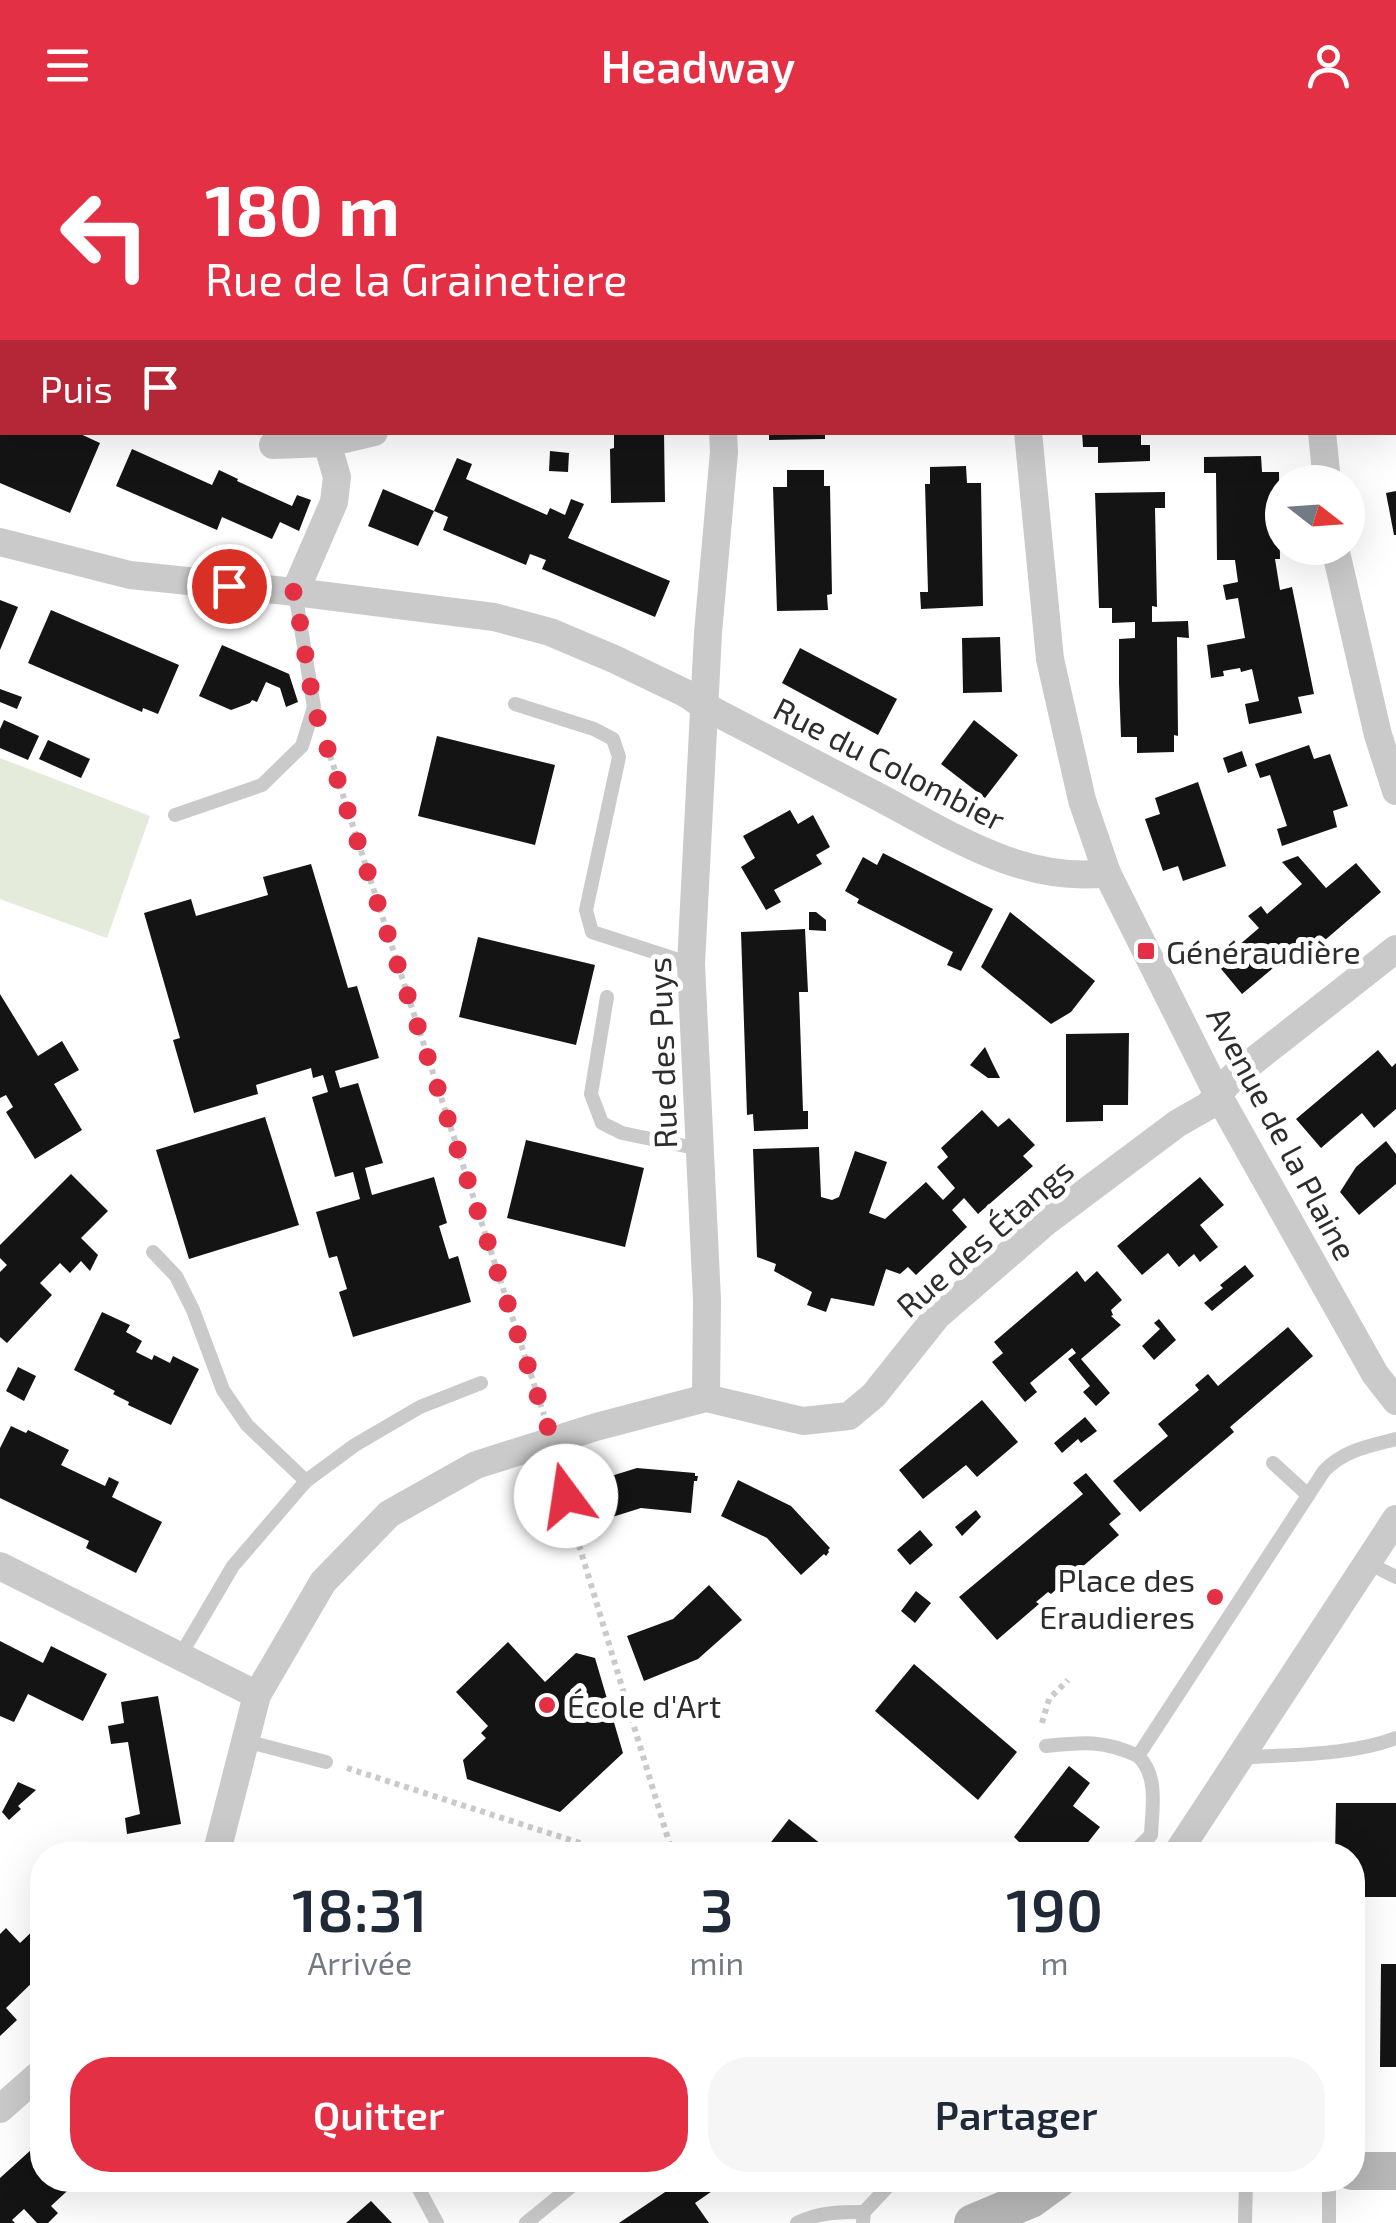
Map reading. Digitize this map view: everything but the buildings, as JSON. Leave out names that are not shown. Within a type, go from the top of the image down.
[{"type":"street","points":[[274,445],[327,442],[360,435]]},
{"type":"street","name":"Rue des Puys","points":[[706,1398],[707,1300],[691,964],[723,435]]},
{"type":"street","name":"Avenue de la Plaine","points":[[1028,435],[1050,659],[1082,800],[1107,873],[1218,1095],[1375,1374],[1396,1402]]},
{"type":"street","points":[[1322,435],[1325,465]]},
{"type":"street","points":[[295,592],[334,502],[337,477],[327,442]]},
{"type":"street","name":"Rue du Colombier","points":[[0,542],[130,576],[494,617],[550,632],[685,693],[992,856],[1046,872],[1088,876],[1107,873]]},
{"type":"street","points":[[1340,565],[1378,735],[1396,790]]},
{"type":"street","name":"Rue des Étangs","points":[[219,1842],[257,1695],[323,1582],[390,1514],[476,1465],[706,1398],[803,1422],[849,1416],[874,1396],[937,1316],[1047,1220],[1178,1123],[1208,1106],[1233,1076],[1396,949]]},
{"type":"street","name":"Avenue de la Plaine","points":[[1359,1344],[1396,1366]]},
{"type":"street","points":[[1170,1842],[1240,1758],[1394,1516]]},
{"type":"street","points":[[0,1566],[257,1695]]},
{"type":"street","points":[[0,2109],[30,2083]]},
{"type":"street","points":[[1365,2171],[1396,2171]]},
{"type":"street","points":[[962,2223],[990,2192]]},
{"type":"street","points":[[973,2223],[1040,2192]]},
{"type":"lane","points":[[175,815],[262,786],[302,746],[314,707],[295,592]]},
{"type":"lane","points":[[515,704],[613,738],[619,757],[586,910],[592,932],[691,964]]},
{"type":"lane","points":[[607,998],[591,1094],[602,1123],[622,1133],[700,1149]]},
{"type":"lane","points":[[153,1252],[176,1276],[230,1402],[246,1425],[306,1481]]},
{"type":"lane","points":[[180,1656],[233,1566],[306,1481],[355,1445],[420,1407],[482,1383]]},
{"type":"lane","points":[[1138,1756],[1324,1471],[1346,1453],[1396,1439]]},
{"type":"lane","points":[[552,1440],[573,1524]]},
{"type":"lane","points":[[1274,1463],[1308,1495]]},
{"type":"lane","points":[[1366,1562],[1396,1577]]},
{"type":"lane","points":[[1240,1758],[1330,1752],[1396,1738]]},
{"type":"lane","points":[[245,1741],[326,1762]]},
{"type":"lane","points":[[1046,1746],[1090,1742],[1118,1746],[1138,1756],[1147,1765],[1166,1842]]},
{"type":"lane","points":[[421,2192],[438,2223]]},
{"type":"lane","points":[[526,2223],[564,2192]]},
{"type":"lane","points":[[797,2223],[834,2212],[863,2217],[884,2192]]},
{"type":"lane","points":[[1245,2223],[1246,2192]]},
{"type":"lane","points":[[1329,2192],[1329,2223]]},
{"type":"path","points":[[314,707],[552,1440]]},
{"type":"path","points":[[573,1524],[669,1842]]},
{"type":"path","points":[[1041,1726],[1049,1699],[1068,1680]]},
{"type":"path","points":[[326,1762],[575,1842]]},
{"type":"green space","points":[[0,758],[150,816],[107,938],[0,899]]},
{"type":"place","name":"Généraudière","points":[[1146,951]]},
{"type":"place","name":"Place des Eraudieres","points":[[1215,1597]]},
{"type":"place","name":"École d'Art","points":[[547,1705]]},
{"type":"route","points":[[229,586],[295,592],[314,707],[552,1440],[566,1496]]}]
